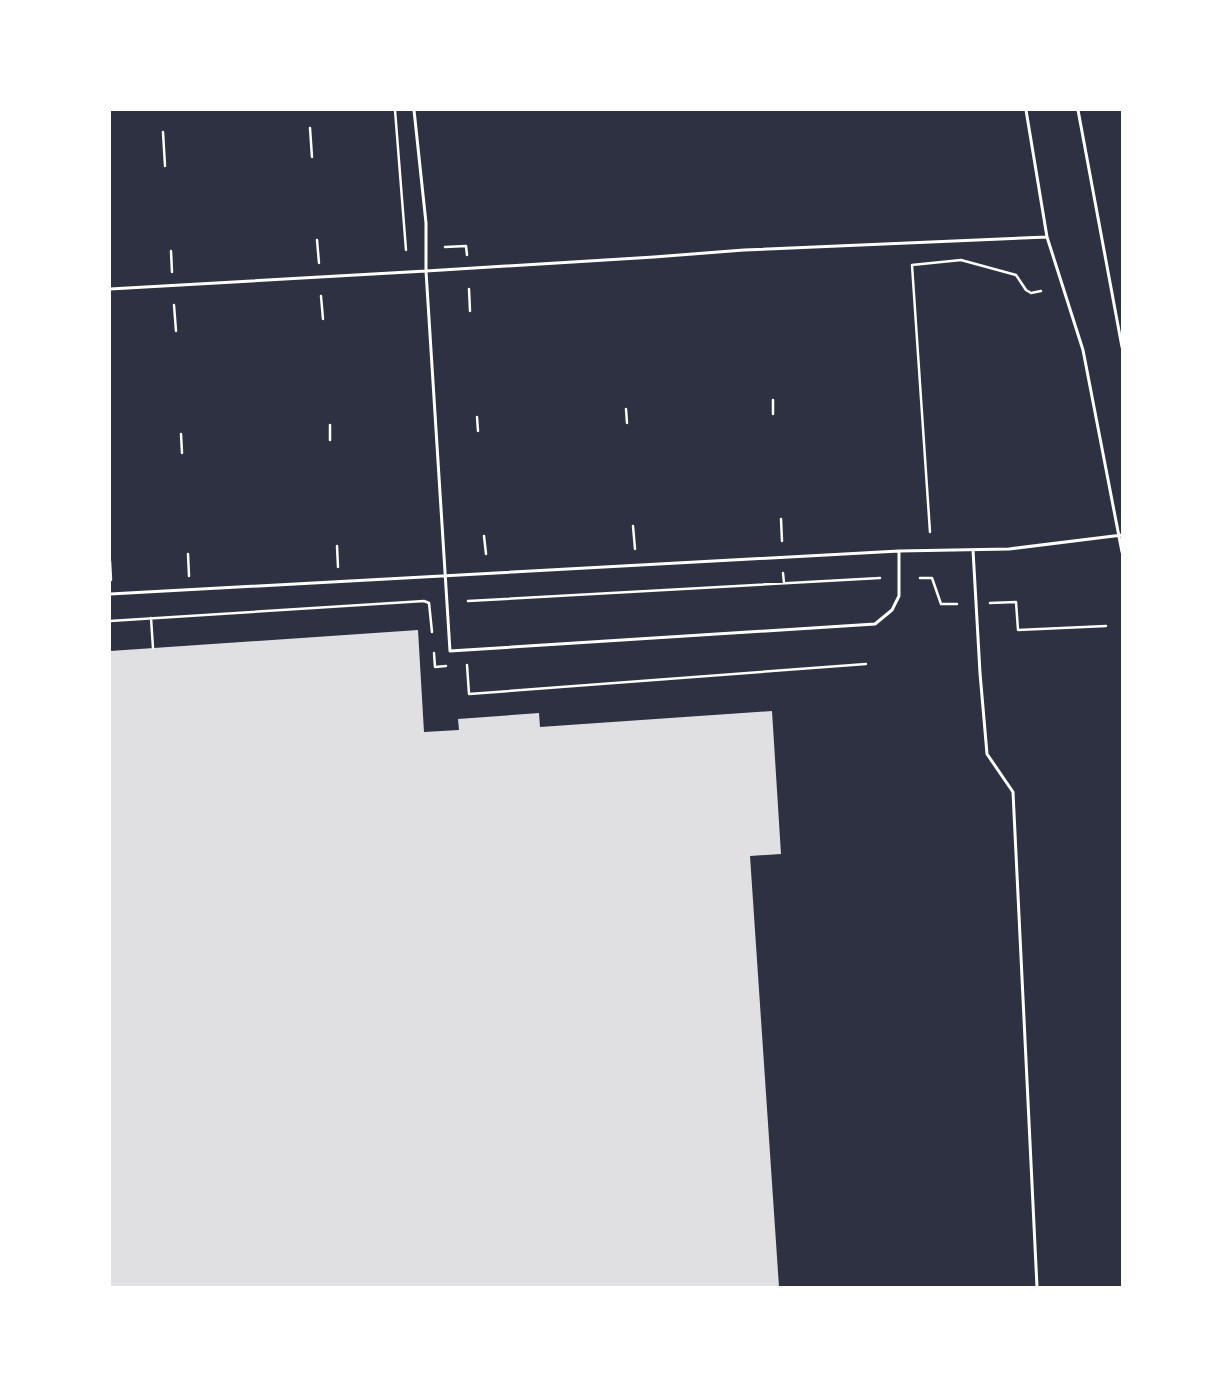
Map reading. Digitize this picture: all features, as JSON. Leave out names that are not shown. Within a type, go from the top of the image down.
[{"type":"lane","points":[[414,110],[426,223],[426,271],[450,651],[875,624],[892,610],[899,596],[899,551]]},
{"type":"lane","points":[[1026,110],[1047,237],[1083,350],[1120,535],[1122,552]]},
{"type":"lane","points":[[1078,110],[1122,347]]},
{"type":"lane","points":[[110,289],[654,257],[744,250],[1047,237]]},
{"type":"lane","points":[[110,594],[899,551],[1009,549],[1120,535]]},
{"type":"lane","points":[[973,550],[980,673],[987,754],[1013,792],[1037,1287]]},
{"type":"path","points":[[395,110],[406,250]]},
{"type":"path","points":[[310,128],[312,157]]},
{"type":"path","points":[[163,132],[165,166]]},
{"type":"path","points":[[317,240],[319,267]]},
{"type":"path","points":[[445,247],[466,246],[467,257]]},
{"type":"path","points":[[171,251],[172,274]]},
{"type":"path","points":[[930,532],[912,265],[961,260],[1016,275],[1026,290],[1031,293],[1041,291]]},
{"type":"path","points":[[469,289],[470,311]]},
{"type":"path","points":[[321,296],[323,319]]},
{"type":"path","points":[[174,305],[176,331]]},
{"type":"path","points":[[773,400],[774,414]]},
{"type":"path","points":[[626,409],[627,423]]},
{"type":"path","points":[[477,418],[478,431]]},
{"type":"path","points":[[330,425],[330,440]]},
{"type":"path","points":[[181,434],[182,453]]},
{"type":"path","points":[[781,520],[782,541]]},
{"type":"path","points":[[633,526],[635,549]]},
{"type":"path","points":[[484,536],[486,554]]},
{"type":"path","points":[[337,546],[338,570]]},
{"type":"path","points":[[188,554],[189,576]]},
{"type":"path","points":[[110,560],[111,583]]},
{"type":"path","points":[[783,573],[784,583]]},
{"type":"path","points":[[468,602],[880,578]]},
{"type":"path","points":[[920,578],[932,578],[941,604],[957,604]]},
{"type":"path","points":[[110,620],[424,601],[429,603],[432,636]]},
{"type":"path","points":[[989,603],[1016,602],[1018,630],[1106,626]]},
{"type":"path","points":[[151,618],[152,648]]},
{"type":"path","points":[[434,652],[435,667],[451,666]]},
{"type":"path","points":[[467,665],[469,694],[866,664]]},
{"type":"building","points":[[418,630],[424,732],[459,730],[458,719],[539,713],[540,727],[772,711],[781,854],[750,856],[779,1287],[110,1287],[110,651]]}]
